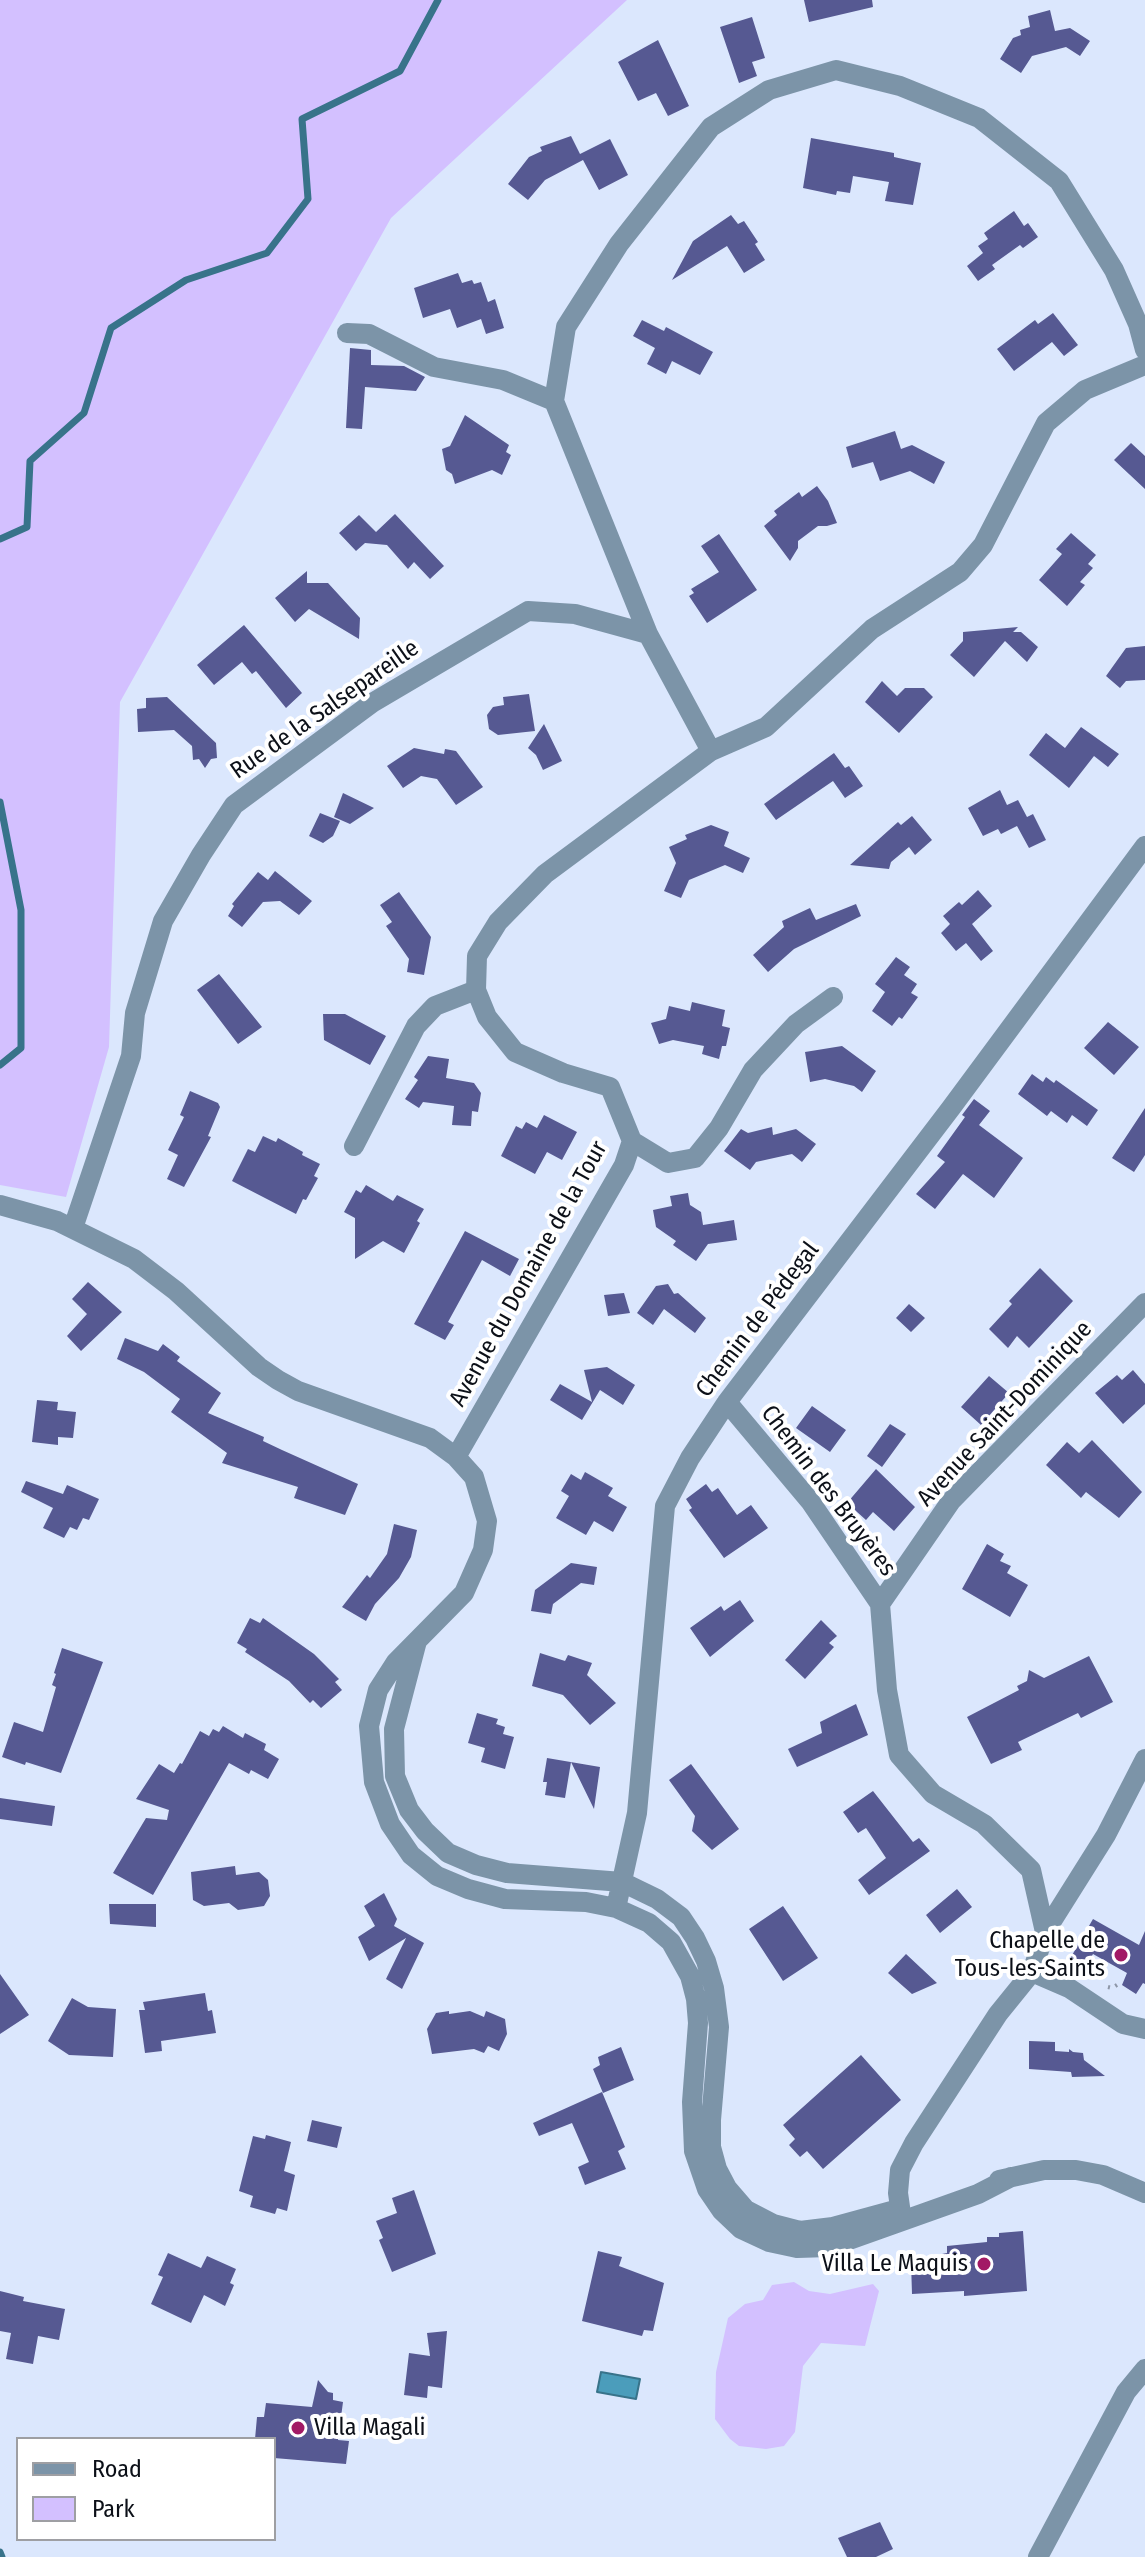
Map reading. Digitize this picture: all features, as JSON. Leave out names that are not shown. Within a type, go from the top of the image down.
[{"type":"street","points":[[711,751],[648,634],[554,401],[566,327],[619,244],[711,127],[769,90],[836,70],[900,86],[979,118],[1059,181],[1114,270],[1138,324],[1145,350]]},
{"type":"street","points":[[347,333],[369,334],[434,367],[503,380],[554,401]]},
{"type":"street","points":[[354,1146],[416,1026],[435,1006],[476,990],[477,956],[498,922],[545,874],[711,751],[766,727],[872,629],[960,572],[983,545],[1046,423],[1085,390],[1145,365]]},
{"type":"street","name":"Rue de la Salsepareille","points":[[73,1228],[131,1056],[135,1013],[163,921],[234,805],[372,703],[528,611],[575,614],[648,634]]},
{"type":"street","name":"Chemin de Pédegal","points":[[616,1908],[637,1813],[665,1506],[690,1458],[727,1402],[1145,846]]},
{"type":"street","name":"Avenue du Domaine de la Tour","points":[[456,1457],[624,1165],[632,1141],[610,1087],[563,1073],[515,1052],[487,1017],[476,990]]},
{"type":"street","points":[[632,1141],[668,1163],[695,1158],[719,1128],[753,1070],[796,1024],[833,997]]},
{"type":"street","points":[[9,1208],[57,1221],[134,1259],[176,1291],[259,1367],[278,1380],[298,1391],[430,1438],[456,1457],[474,1477],[487,1521],[486,1539],[478,1567],[464,1593],[396,1662],[378,1690],[369,1726],[374,1782],[390,1824],[411,1855],[437,1876],[505,1899],[586,1902],[616,1908],[649,1923],[671,1942],[690,1976],[696,1999],[698,2023],[692,2102],[694,2151],[707,2189],[722,2211],[741,2229],[769,2242],[797,2248],[829,2247],[901,2214]]},
{"type":"street","name":"Avenue Saint-Dominique","points":[[880,1604],[951,1501],[1145,1303]]},
{"type":"street","name":"Chemin des Bruyères","points":[[727,1402],[810,1501],[880,1604],[887,1690],[899,1755],[933,1794],[984,1824],[1031,1870],[1045,1932]]},
{"type":"street","points":[[417,1641],[394,1729],[395,1776],[409,1810],[448,1853],[476,1865],[507,1873],[622,1882],[657,1899],[681,1917],[706,1961],[714,1988],[719,2027],[711,2147],[717,2169],[727,2188],[746,2210],[773,2224],[800,2231],[833,2227],[901,2214],[978,2194],[1011,2177],[1044,2170],[1076,2170],[1103,2175],[1145,2193]]},
{"type":"street","points":[[901,2214],[898,2193],[900,2170],[914,2143],[998,2014],[1032,1972],[1045,1932],[1106,1835],[1145,1759]]},
{"type":"street","points":[[374,1782],[395,1776]]},
{"type":"street","points":[[1032,1972],[1069,1988],[1123,2024],[1145,2029]]},
{"type":"street","points":[[1038,2557],[1126,2392],[1145,2369]]},
{"type":"green space","points":[[0,0],[627,0],[391,218],[120,702],[109,1047],[66,1197],[0,1185]]},
{"type":"green space","points":[[794,2282],[809,2291],[830,2294],[873,2284],[879,2291],[865,2346],[821,2343],[803,2366],[795,2432],[784,2446],[766,2449],[739,2446],[715,2419],[716,2372],[728,2318],[745,2304],[763,2300],[772,2285]]},
{"type":"water","points":[[601,2372],[640,2379],[636,2399],[597,2392]]},
{"type":"building","points":[[804,0],[872,0],[873,7],[809,22]]},
{"type":"building","points":[[1050,10],[1055,31],[1070,28],[1090,41],[1080,56],[1066,47],[1032,56],[1021,73],[1000,59],[1013,38],[1021,35],[1020,30],[1030,27],[1028,16]]},
{"type":"building","points":[[752,17],[765,58],[752,62],[757,76],[739,83],[720,27]]},
{"type":"building","points":[[658,40],[689,106],[668,116],[656,93],[638,101],[618,62]]},
{"type":"building","points":[[571,136],[580,154],[610,139],[628,175],[599,190],[583,160],[545,180],[528,200],[508,184],[529,157],[542,151],[540,147]]},
{"type":"building","points":[[811,138],[894,153],[894,157],[921,163],[913,205],[885,201],[889,182],[853,176],[850,193],[837,191],[836,195],[803,188]]},
{"type":"building","points":[[1014,211],[1024,226],[1028,223],[1038,237],[1023,248],[1020,245],[992,265],[995,269],[978,281],[967,266],[983,253],[978,246],[988,239],[984,233]]},
{"type":"building","points":[[731,215],[738,224],[744,221],[765,260],[744,273],[727,246],[672,280],[693,241]]},
{"type":"building","points":[[458,273],[462,283],[472,280],[474,284],[481,282],[488,302],[495,299],[504,328],[486,334],[481,319],[457,328],[450,309],[423,318],[414,288]]},
{"type":"building","points":[[1053,313],[1078,345],[1064,356],[1052,342],[1014,371],[997,349],[1035,320],[1038,324]]},
{"type":"building","points":[[642,320],[664,331],[666,327],[713,352],[700,375],[672,361],[666,374],[647,364],[655,348],[633,336]]},
{"type":"building","points":[[350,348],[371,350],[371,365],[404,366],[425,377],[416,391],[365,387],[362,429],[346,428]]},
{"type":"building","points":[[465,415],[509,445],[506,452],[511,455],[502,475],[492,470],[455,484],[452,474],[446,470],[442,449],[450,446]]},
{"type":"building","points":[[895,431],[901,449],[912,445],[945,462],[934,484],[910,471],[880,481],[873,462],[852,468],[846,447]]},
{"type":"building","points":[[1131,443],[1145,456],[1145,489],[1114,460]]},
{"type":"building","points":[[817,486],[828,501],[837,523],[818,526],[798,541],[798,548],[790,561],[764,526],[777,515],[774,511],[799,492],[802,497]]},
{"type":"building","points":[[395,514],[444,566],[430,579],[414,562],[408,569],[387,545],[365,543],[356,551],[339,533],[359,515],[376,532]]},
{"type":"building","points":[[1071,533],[1096,555],[1088,564],[1093,568],[1080,582],[1085,585],[1067,606],[1039,580],[1062,554],[1056,549]]},
{"type":"building","points":[[719,534],[757,590],[707,623],[689,596],[694,593],[691,589],[719,572],[701,546]]},
{"type":"building","points":[[307,571],[307,583],[328,583],[360,618],[359,639],[309,609],[295,622],[275,598]]},
{"type":"building","points":[[244,625],[302,693],[286,708],[256,671],[252,674],[242,662],[214,685],[197,665]]},
{"type":"building","points":[[1018,627],[1013,632],[1021,632],[1038,647],[1027,662],[1005,641],[974,677],[950,655],[963,641],[963,632]]},
{"type":"building","points":[[1145,646],[1145,680],[1126,681],[1120,688],[1106,676],[1126,648]]},
{"type":"building","points":[[882,681],[897,696],[905,688],[924,688],[933,697],[899,733],[865,702]]},
{"type":"building","points":[[529,694],[535,731],[498,735],[489,729],[487,715],[493,707],[504,705],[503,697]]},
{"type":"building","points":[[167,697],[216,743],[217,758],[211,759],[205,768],[199,759],[193,760],[192,746],[174,730],[138,732],[137,709],[146,708],[146,698]]},
{"type":"building","points":[[544,724],[562,761],[543,770],[536,755],[528,748]]},
{"type":"building","points":[[1081,727],[1119,754],[1108,767],[1094,756],[1069,788],[1029,755],[1046,733],[1065,748]]},
{"type":"building","points":[[414,748],[444,754],[445,749],[456,751],[483,787],[456,805],[437,779],[421,776],[403,788],[387,766]]},
{"type":"building","points":[[834,753],[845,768],[849,766],[863,786],[845,798],[833,781],[776,820],[764,804]]},
{"type":"building","points":[[1000,790],[1007,805],[1018,800],[1027,817],[1033,814],[1046,840],[1029,848],[1017,826],[1001,834],[998,829],[983,836],[968,808]]},
{"type":"building","points":[[343,793],[374,808],[350,824],[334,817]]},
{"type":"building","points":[[320,813],[340,821],[333,836],[323,843],[309,836]]},
{"type":"building","points":[[912,816],[932,840],[915,855],[909,847],[891,862],[889,869],[850,865],[898,822],[901,825]]},
{"type":"building","points":[[711,825],[729,832],[724,846],[750,858],[743,873],[725,865],[689,880],[681,898],[664,891],[676,863],[669,847],[687,839],[685,835]]},
{"type":"building","points":[[275,871],[312,901],[299,915],[280,901],[263,902],[242,927],[228,916],[234,906],[232,904],[258,872],[268,880]]},
{"type":"building","points":[[978,890],[992,906],[972,924],[993,951],[981,961],[966,943],[956,951],[941,933],[950,924],[943,916],[959,902],[962,905]]},
{"type":"building","points":[[399,892],[431,937],[424,975],[407,972],[409,959],[386,926],[392,922],[380,905]]},
{"type":"building","points":[[856,904],[861,916],[794,949],[768,972],[753,955],[784,927],[782,921],[810,908],[816,920]]},
{"type":"building","points":[[896,957],[910,967],[904,975],[917,984],[911,993],[918,997],[902,1019],[899,1017],[892,1026],[872,1011],[885,992],[875,984]]},
{"type":"building","points":[[219,974],[262,1027],[238,1044],[197,990]]},
{"type":"building","points":[[692,1002],[725,1010],[722,1026],[730,1028],[719,1059],[702,1054],[704,1046],[673,1040],[659,1044],[651,1023],[666,1019],[669,1006],[690,1011]]},
{"type":"building","points":[[323,1014],[345,1014],[386,1036],[370,1065],[324,1040]]},
{"type":"building","points":[[1108,1022],[1139,1047],[1114,1075],[1084,1048]]},
{"type":"building","points":[[842,1046],[876,1071],[862,1092],[854,1086],[825,1079],[810,1082],[805,1052]]},
{"type":"building","points":[[428,1056],[449,1059],[446,1078],[474,1083],[481,1093],[478,1112],[472,1111],[471,1126],[452,1125],[454,1106],[423,1102],[419,1108],[405,1099],[418,1080],[414,1077]]},
{"type":"building","points":[[1032,1074],[1043,1082],[1046,1077],[1054,1083],[1056,1080],[1098,1110],[1087,1126],[1072,1115],[1067,1123],[1051,1111],[1047,1116],[1018,1094]]},
{"type":"building","points":[[190,1091],[218,1103],[220,1107],[208,1136],[211,1137],[184,1187],[167,1179],[178,1155],[168,1150],[184,1117],[180,1115]]},
{"type":"building","points":[[974,1099],[990,1111],[979,1125],[1023,1158],[994,1198],[963,1174],[935,1209],[916,1194],[945,1162],[937,1156]]},
{"type":"building","points":[[1145,1108],[1145,1155],[1134,1172],[1112,1158]]},
{"type":"building","points":[[544,1115],[577,1132],[562,1160],[547,1152],[535,1174],[501,1156],[516,1126],[522,1129],[526,1122],[537,1128]]},
{"type":"building","points":[[772,1127],[773,1135],[796,1129],[816,1144],[802,1162],[792,1154],[756,1162],[750,1170],[724,1151],[741,1129],[748,1133]]},
{"type":"building","points":[[263,1136],[276,1142],[278,1138],[320,1164],[314,1176],[318,1178],[296,1214],[232,1181],[248,1149],[255,1152]]},
{"type":"building","points":[[366,1185],[393,1201],[397,1195],[424,1209],[404,1253],[383,1241],[355,1259],[355,1218],[344,1212],[356,1190],[361,1193]]},
{"type":"building","points":[[688,1193],[690,1205],[701,1212],[703,1225],[734,1220],[737,1240],[708,1244],[696,1261],[673,1245],[676,1241],[656,1227],[653,1210],[672,1206],[670,1196]]},
{"type":"building","points":[[465,1231],[519,1259],[510,1276],[482,1260],[448,1322],[454,1325],[445,1340],[414,1324]]},
{"type":"building","points":[[1040,1268],[1073,1301],[1029,1348],[1017,1336],[1008,1348],[989,1329],[1012,1304],[1009,1301]]},
{"type":"building","points":[[88,1282],[122,1312],[81,1351],[67,1336],[87,1314],[72,1299]]},
{"type":"building","points":[[668,1284],[674,1294],[678,1293],[706,1318],[695,1333],[664,1309],[653,1325],[637,1313],[656,1286]]},
{"type":"building","points":[[624,1293],[630,1313],[608,1316],[604,1295]]},
{"type":"building","points":[[909,1304],[925,1318],[911,1332],[896,1318]]},
{"type":"building","points":[[125,1338],[158,1351],[163,1344],[180,1357],[177,1361],[221,1393],[208,1413],[358,1484],[345,1515],[294,1498],[298,1487],[222,1463],[227,1453],[171,1412],[180,1399],[144,1372],[117,1359]]},
{"type":"building","points":[[607,1367],[635,1385],[623,1405],[600,1390],[582,1420],[550,1400],[560,1384],[592,1402],[584,1370]]},
{"type":"building","points":[[1133,1370],[1145,1384],[1145,1404],[1123,1424],[1095,1393],[1117,1375],[1122,1380]]},
{"type":"building","points":[[989,1376],[1009,1393],[981,1425],[961,1407]]},
{"type":"building","points":[[37,1400],[58,1402],[57,1410],[76,1412],[73,1438],[58,1437],[58,1445],[32,1442]]},
{"type":"building","points":[[812,1406],[846,1430],[830,1452],[796,1428]]},
{"type":"building","points":[[890,1424],[906,1434],[882,1467],[867,1456]]},
{"type":"building","points":[[1092,1440],[1142,1492],[1119,1518],[1086,1492],[1081,1498],[1046,1465],[1067,1442],[1079,1453]]},
{"type":"building","points":[[876,1469],[915,1507],[894,1531],[873,1512],[866,1520],[847,1503]]},
{"type":"building","points":[[585,1472],[613,1488],[608,1496],[627,1507],[613,1532],[594,1521],[586,1535],[556,1518],[569,1496],[561,1491],[571,1474],[581,1480]]},
{"type":"building","points":[[26,1481],[63,1494],[67,1485],[99,1499],[89,1520],[83,1518],[77,1530],[70,1527],[64,1538],[43,1528],[53,1508],[21,1492]]},
{"type":"building","points":[[706,1484],[712,1492],[718,1488],[737,1515],[751,1505],[768,1528],[724,1558],[689,1510],[692,1508],[686,1499]]},
{"type":"building","points":[[394,1524],[417,1530],[411,1557],[399,1578],[375,1604],[366,1621],[342,1607],[367,1575],[370,1578],[387,1554]]},
{"type":"building","points":[[987,1544],[1004,1554],[1000,1561],[1011,1566],[1007,1573],[1028,1585],[1010,1617],[962,1589]]},
{"type":"building","points":[[571,1563],[597,1567],[594,1585],[581,1583],[553,1604],[551,1614],[531,1611],[535,1590]]},
{"type":"building","points":[[740,1600],[754,1621],[710,1657],[690,1628],[721,1606],[724,1611]]},
{"type":"building","points":[[250,1618],[260,1623],[263,1618],[314,1654],[339,1679],[335,1682],[342,1690],[321,1708],[313,1700],[310,1703],[289,1681],[245,1652],[247,1649],[237,1643]]},
{"type":"building","points":[[821,1620],[837,1636],[829,1643],[834,1647],[805,1679],[785,1660]]},
{"type":"building","points":[[62,1648],[103,1662],[61,1773],[2,1757],[14,1722],[43,1732],[56,1687],[52,1685]]},
{"type":"building","points":[[540,1653],[565,1661],[568,1655],[592,1663],[587,1675],[616,1703],[590,1725],[563,1695],[532,1686]]},
{"type":"building","points":[[1089,1656],[1113,1702],[1081,1718],[1078,1713],[1018,1742],[1022,1750],[991,1764],[967,1717],[1019,1690],[1017,1686],[1027,1681],[1029,1670],[1044,1678]]},
{"type":"building","points":[[856,1704],[868,1735],[797,1767],[788,1749],[822,1733],[820,1722]]},
{"type":"building","points":[[477,1713],[498,1719],[496,1724],[505,1727],[503,1734],[514,1737],[505,1769],[481,1762],[485,1748],[468,1743]]},
{"type":"building","points":[[223,1726],[243,1738],[245,1733],[266,1744],[264,1750],[279,1759],[268,1779],[251,1770],[249,1774],[229,1763],[153,1895],[113,1873],[146,1818],[167,1820],[169,1810],[136,1799],[159,1764],[174,1773],[200,1731],[209,1736],[213,1729],[219,1732]]},
{"type":"building","points":[[547,1758],[571,1762],[565,1798],[545,1795],[547,1782],[543,1782]]},
{"type":"building","points":[[571,1762],[600,1767],[594,1809]]},
{"type":"building","points":[[691,1764],[739,1829],[712,1850],[692,1831],[695,1816],[669,1780]]},
{"type":"building","points":[[873,1791],[913,1842],[919,1838],[930,1851],[869,1895],[858,1880],[886,1858],[866,1828],[858,1833],[843,1812]]},
{"type":"building","points":[[0,1798],[55,1806],[52,1826],[0,1819]]},
{"type":"building","points":[[235,1866],[236,1875],[259,1872],[268,1880],[270,1896],[264,1906],[238,1910],[229,1903],[204,1906],[193,1900],[191,1872]]},
{"type":"building","points":[[957,1889],[972,1907],[940,1933],[926,1915]]},
{"type":"building","points":[[384,1893],[397,1919],[394,1926],[424,1943],[402,1989],[386,1979],[406,1938],[369,1961],[358,1937],[375,1926],[364,1906]]},
{"type":"building","points":[[109,1904],[156,1904],[156,1927],[110,1924]]},
{"type":"building","points":[[783,1906],[818,1958],[783,1981],[749,1929]]},
{"type":"building","name":"Chapelle de Tous-les-Saints","points":[[1093,1919],[1139,1945],[1145,1931],[1145,1984],[1136,1994],[1122,1985],[1127,1973],[1093,1954],[1086,1966],[1071,1957]]},
{"type":"building","points":[[906,1954],[937,1983],[912,1994],[888,1973]]},
{"type":"building","points":[[0,1974],[29,2015],[0,2034]]},
{"type":"building","points":[[205,1993],[216,2033],[161,2041],[162,2051],[145,2053],[139,2010],[145,2010],[143,2002]]},
{"type":"building","points":[[72,1998],[88,2007],[116,2009],[113,2057],[69,2055],[48,2041]]},
{"type":"building","points":[[449,2011],[449,2014],[470,2011],[484,2017],[486,2011],[505,2019],[507,2034],[499,2051],[488,2046],[484,2053],[474,2049],[432,2054],[427,2029],[436,2013]]},
{"type":"building","points":[[1029,2041],[1055,2042],[1055,2051],[1069,2052],[1069,2049],[1083,2053],[1084,2060],[1105,2076],[1072,2077],[1071,2072],[1029,2069]]},
{"type":"building","points":[[621,2047],[634,2080],[603,2093],[593,2069],[600,2065],[598,2057]]},
{"type":"building","points":[[861,2055],[901,2100],[823,2169],[807,2151],[800,2157],[789,2145],[795,2139],[783,2125]]},
{"type":"building","points":[[602,2092],[625,2147],[618,2151],[626,2169],[585,2185],[578,2167],[589,2162],[572,2123],[539,2136],[533,2123]]},
{"type":"building","points":[[312,2120],[342,2127],[337,2148],[307,2141]]},
{"type":"building","points":[[266,2135],[291,2142],[284,2171],[295,2175],[287,2211],[277,2208],[275,2214],[250,2207],[253,2196],[239,2191],[253,2136],[265,2139]]},
{"type":"building","points":[[414,2190],[436,2254],[392,2272],[379,2240],[383,2238],[376,2221],[397,2213],[392,2198]]},
{"type":"building","name":"Villa Le Maquis","points":[[1023,2231],[1027,2291],[964,2296],[964,2291],[912,2294],[911,2262],[942,2259],[942,2254],[947,2253],[947,2246],[987,2242],[987,2237],[999,2237],[999,2233]]},
{"type":"building","points":[[598,2251],[622,2257],[619,2266],[664,2283],[653,2331],[644,2330],[642,2336],[582,2321]]},
{"type":"building","points":[[168,2253],[201,2268],[207,2256],[236,2269],[230,2283],[234,2285],[225,2306],[204,2295],[191,2323],[151,2304],[163,2277],[158,2275]]},
{"type":"building","points":[[0,2291],[24,2297],[23,2301],[65,2309],[59,2340],[38,2336],[33,2364],[6,2359],[11,2333],[0,2331]]},
{"type":"building","points":[[447,2331],[442,2388],[428,2386],[427,2398],[404,2395],[409,2353],[430,2356],[427,2333]]},
{"type":"building","name":"Villa Magali","points":[[318,2380],[328,2392],[333,2393],[333,2400],[343,2402],[338,2440],[349,2441],[346,2464],[276,2458],[276,2437],[255,2437],[257,2417],[264,2417],[266,2403],[312,2407]]},
{"type":"building","points":[[880,2522],[893,2549],[876,2557],[847,2557],[838,2538]]},
{"type":"waterway","points":[[0,539],[27,527],[30,461],[84,413],[111,328],[186,280],[267,253],[308,199],[302,119],[400,71],[438,0]]},
{"type":"waterway","points":[[0,802],[21,910],[21,1048],[0,1065]]},
{"type":"waterway","points":[[0,2552],[2,2557]]},
{"type":"place","name":"Chapelle de Tous-les-Saints","points":[[1121,1955]]},
{"type":"place","name":"Villa Le Maquis","points":[[984,2264]]},
{"type":"place","name":"Villa Magali","points":[[298,2428]]}]
